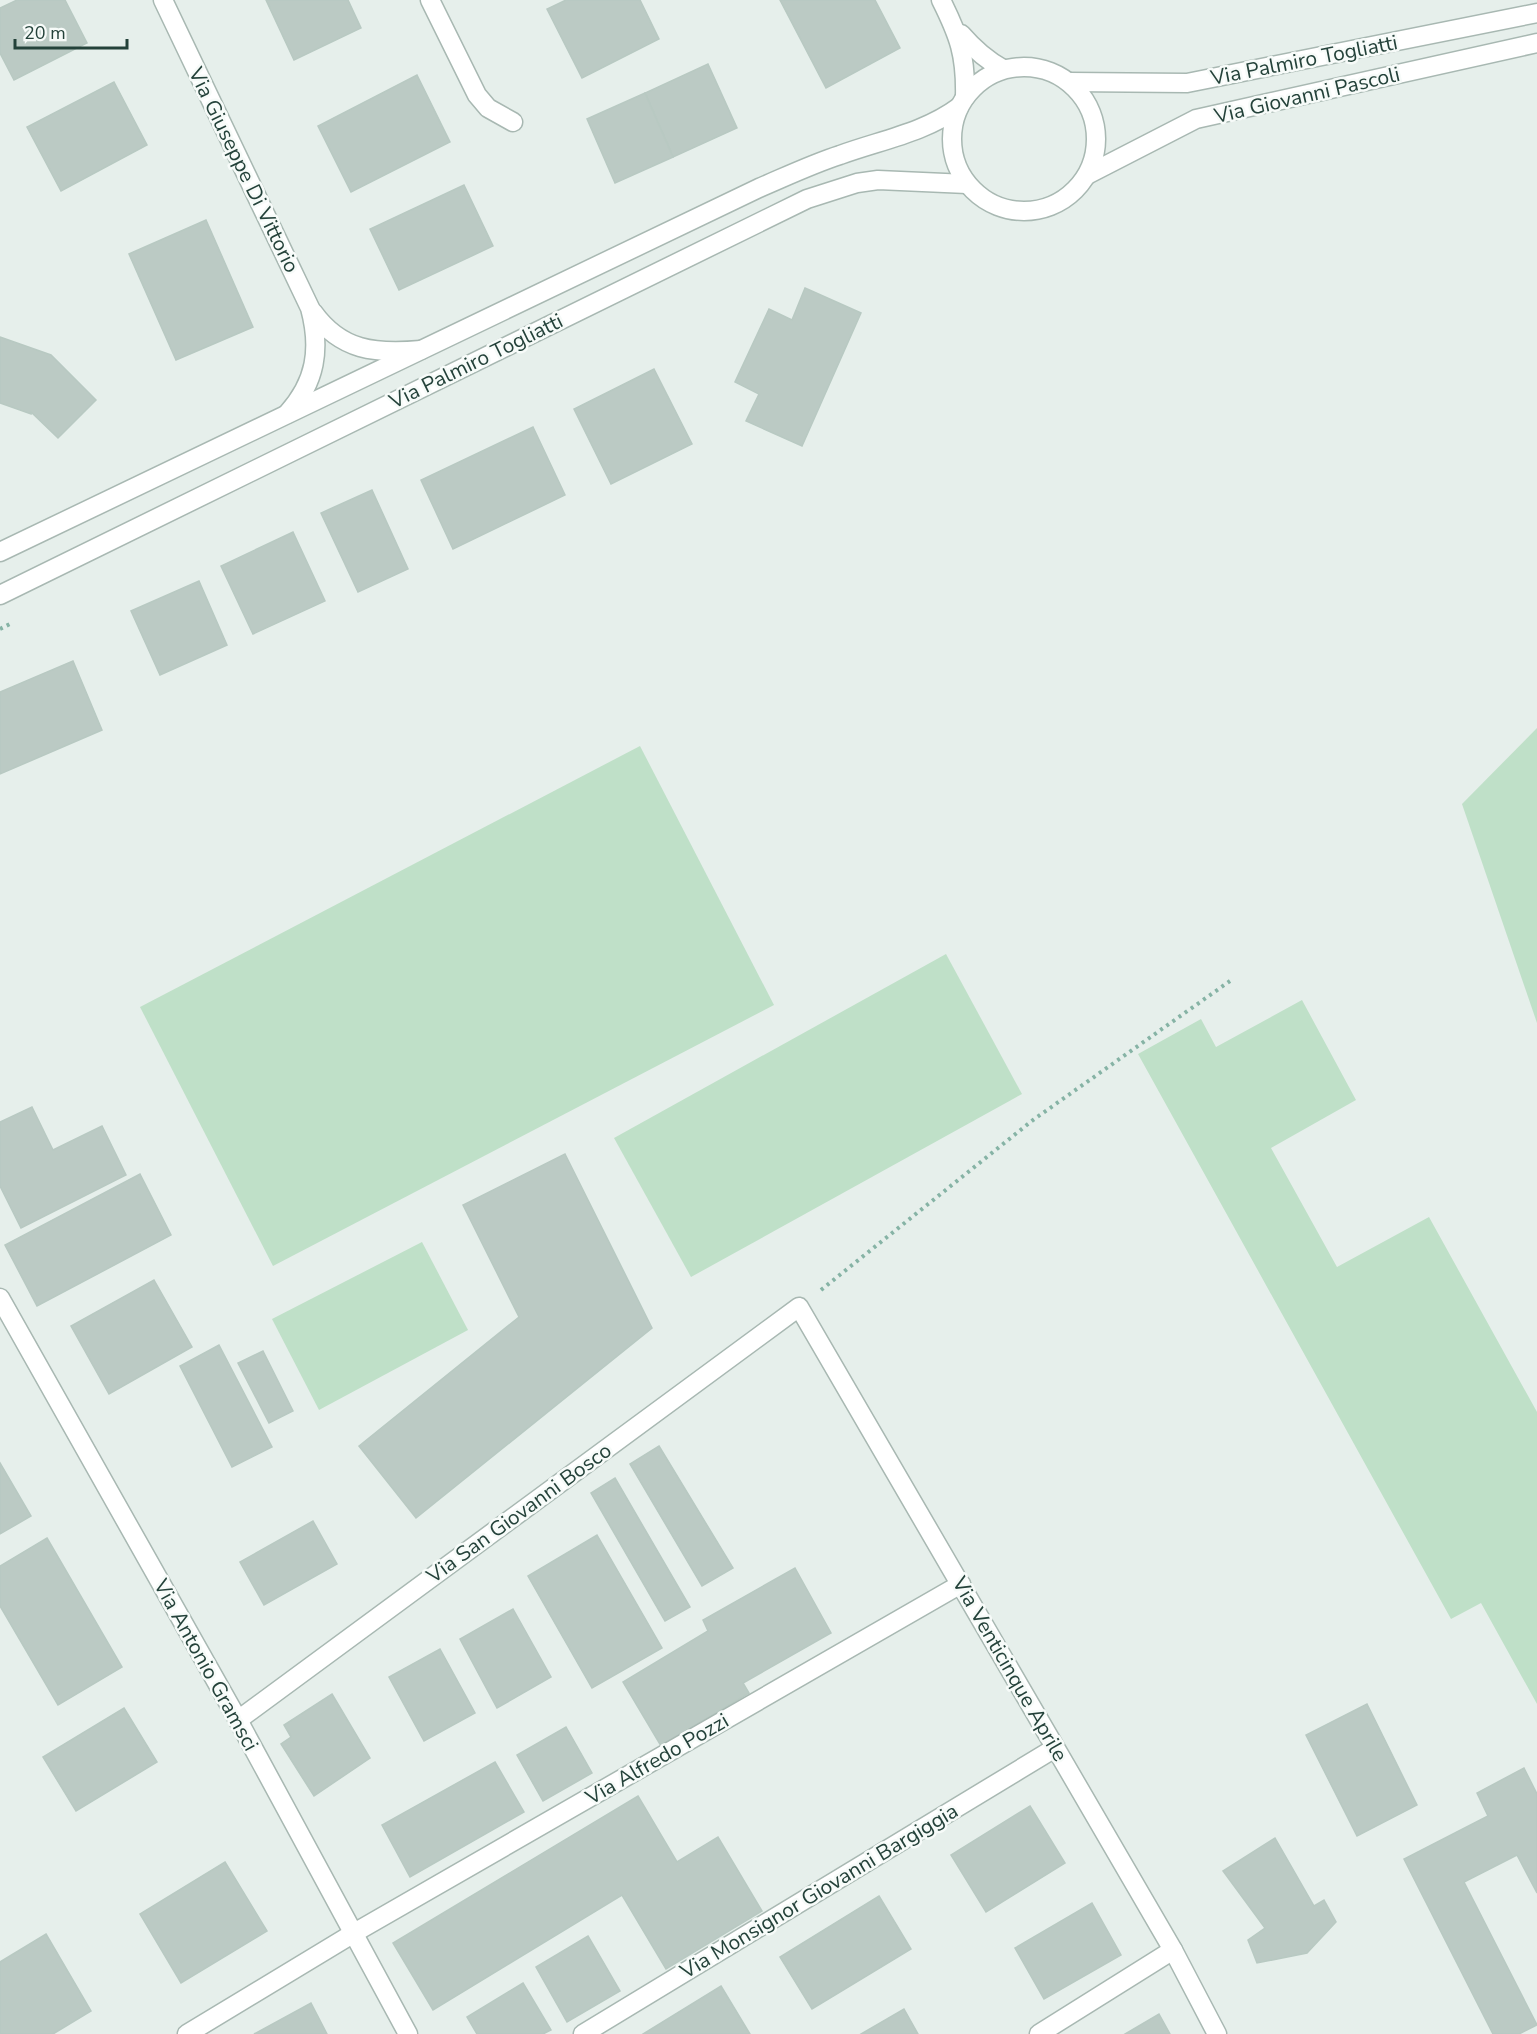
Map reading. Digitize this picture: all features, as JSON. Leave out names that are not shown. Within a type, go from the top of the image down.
[{"type":"street","name":"Via Giuseppe Di Vittorio","points":[[163,0],[310,308]]},
{"type":"street","points":[[430,0],[477,95],[488,108],[513,122]]},
{"type":"street","points":[[941,0],[964,54],[966,72],[962,101],[952,126],[952,146],[957,166],[967,184],[984,200],[1006,209],[1029,212],[1052,206],[1072,194],[1087,175],[1094,156],[1096,136],[1093,115],[1083,97],[1069,82],[1038,68],[1026,66],[1003,69],[981,80],[962,101]]},
{"type":"street","name":"Via Palmiro Togliatti","points":[[1069,82],[1187,83],[1537,14]]},
{"type":"street","points":[[954,26],[975,51],[1003,69]]},
{"type":"street","name":"Via Giovanni Pascoli","points":[[1087,175],[1196,119],[1537,43]]},
{"type":"street","name":"Via Palmiro Togliatti","points":[[0,552],[759,188],[840,155],[928,126],[946,117],[962,101]]},
{"type":"street","name":"Via Palmiro Togliatti","points":[[0,595],[807,199],[857,183],[878,180],[967,184]]},
{"type":"street","points":[[310,308],[323,326],[340,339],[356,347],[375,351],[422,350]]},
{"type":"street","points":[[287,414],[299,400],[308,384],[314,365],[315,328],[310,308]]},
{"type":"street","name":"Via Antonio Gramsci","points":[[0,1298],[238,1720],[408,2034]]},
{"type":"street","name":"Via Venticinque Aprile","points":[[800,1307],[1173,1950],[1217,2034]]},
{"type":"street","name":"Via San Giovanni Bosco","points":[[238,1720],[800,1307]]},
{"type":"street","name":"Via Alfredo Pozzi","points":[[187,2034],[354,1933],[961,1584]]},
{"type":"street","name":"Via Monsignor Giovanni Bargiggia","points":[[583,2034],[1055,1748]]},
{"type":"street","points":[[1039,2034],[1173,1950]]},
{"type":"path","points":[[800,1307],[1033,1120],[1230,981]]},
{"type":"green space","points":[[1537,728],[1537,1023],[1462,804]]},
{"type":"green space","points":[[640,746],[774,1005],[273,1266],[140,1007]]},
{"type":"green space","points":[[946,954],[1022,1094],[691,1277],[614,1138]]},
{"type":"green space","points":[[1302,1000],[1356,1100],[1271,1148],[1337,1267],[1429,1217],[1537,1412],[1537,1704],[1481,1603],[1451,1619],[1138,1054],[1201,1019],[1216,1047]]},
{"type":"green space","points":[[422,1242],[468,1330],[319,1410],[272,1319]]},
{"type":"building","points":[[17,0],[65,0],[87,43],[14,80],[0,53],[0,8]]},
{"type":"building","points":[[266,0],[348,0],[361,28],[294,60]]},
{"type":"building","points":[[566,0],[640,0],[659,39],[582,78],[547,9]]},
{"type":"building","points":[[780,0],[875,0],[900,48],[826,88]]},
{"type":"building","points":[[708,64],[737,128],[673,157],[645,93]]},
{"type":"building","points":[[417,75],[450,142],[351,192],[318,126]]},
{"type":"building","points":[[114,82],[147,145],[61,191],[27,127]]},
{"type":"building","points":[[645,93],[673,157],[615,183],[587,119]]},
{"type":"building","points":[[464,185],[493,246],[399,290],[370,229]]},
{"type":"building","points":[[206,220],[253,327],[176,360],[129,254]]},
{"type":"building","points":[[805,288],[861,313],[802,446],[746,421],[759,394],[735,382],[769,309],[792,320]]},
{"type":"building","points":[[0,337],[51,355],[96,400],[58,438],[31,412],[31,414],[0,403]]},
{"type":"building","points":[[654,369],[692,444],[611,484],[574,409]]},
{"type":"building","points":[[533,427],[565,495],[453,549],[421,480]]},
{"type":"building","points":[[372,490],[408,569],[358,592],[321,513]]},
{"type":"building","points":[[293,532],[325,601],[253,634],[221,566]]},
{"type":"building","points":[[199,581],[227,645],[160,675],[131,611]]},
{"type":"building","points":[[73,661],[102,730],[0,774],[0,692]]},
{"type":"building","points":[[32,1107],[53,1150],[102,1126],[126,1175],[21,1228],[0,1186],[0,1122]]},
{"type":"building","points":[[565,1154],[652,1328],[416,1518],[359,1446],[519,1317],[463,1205]]},
{"type":"building","points":[[140,1174],[171,1235],[37,1306],[5,1245]]},
{"type":"building","points":[[154,1280],[192,1347],[109,1394],[71,1326]]},
{"type":"building","points":[[219,1345],[272,1447],[232,1467],[180,1366]]},
{"type":"building","points":[[263,1351],[293,1411],[269,1423],[238,1363]]},
{"type":"building","points":[[659,1446],[733,1568],[702,1586],[630,1464]]},
{"type":"building","points":[[0,1463],[31,1516],[0,1534]]},
{"type":"building","points":[[615,1478],[690,1607],[665,1621],[591,1493]]},
{"type":"building","points":[[313,1521],[337,1564],[264,1605],[240,1562]]},
{"type":"building","points":[[597,1535],[662,1648],[592,1688],[528,1576]]},
{"type":"building","points":[[47,1538],[122,1667],[58,1705],[0,1606],[0,1566]]},
{"type":"building","points":[[795,1568],[831,1633],[743,1683],[749,1693],[661,1746],[623,1682],[708,1631],[703,1620]]},
{"type":"building","points":[[513,1609],[551,1677],[497,1708],[460,1639]]},
{"type":"building","points":[[440,1649],[475,1713],[424,1741],[389,1677]]},
{"type":"building","points":[[332,1694],[370,1758],[314,1796],[281,1744],[291,1737],[284,1725]]},
{"type":"building","points":[[1367,1704],[1417,1805],[1357,1836],[1306,1735]]},
{"type":"building","points":[[124,1708],[157,1762],[76,1811],[43,1757]]},
{"type":"building","points":[[566,1727],[592,1773],[543,1801],[517,1755]]},
{"type":"building","points":[[495,1762],[524,1812],[410,1877],[382,1825]]},
{"type":"building","points":[[1524,1768],[1537,1794],[1537,1893],[1517,1855],[1464,1882],[1537,2025],[1519,2034],[1493,2034],[1404,1859],[1488,1816],[1477,1793]]},
{"type":"building","points":[[638,1796],[677,1862],[718,1837],[762,1911],[666,1969],[622,1895],[433,2010],[393,1943]]},
{"type":"building","points":[[1030,1806],[1065,1863],[986,1912],[951,1855]]},
{"type":"building","points":[[1275,1838],[1314,1906],[1324,1900],[1336,1922],[1307,1953],[1257,1963],[1248,1940],[1265,1928],[1223,1871]]},
{"type":"building","points":[[225,1862],[267,1931],[181,1983],[140,1914]]},
{"type":"building","points":[[879,1896],[911,1949],[812,2009],[780,1957]]},
{"type":"building","points":[[1092,1903],[1121,1955],[1044,1999],[1015,1948]]},
{"type":"building","points":[[46,1934],[91,2011],[53,2034],[0,2034],[0,1962]]},
{"type":"building","points":[[588,1936],[620,1991],[567,2022],[536,1967]]},
{"type":"building","points":[[523,1983],[551,2030],[543,2034],[477,2034],[467,2017]]},
{"type":"building","points":[[721,1986],[750,2034],[643,2034]]},
{"type":"building","points":[[311,2003],[327,2034],[254,2034]]},
{"type":"building","points":[[904,2009],[918,2034],[861,2034]]},
{"type":"building","points":[[1159,2014],[1170,2034],[1125,2034]]}]
